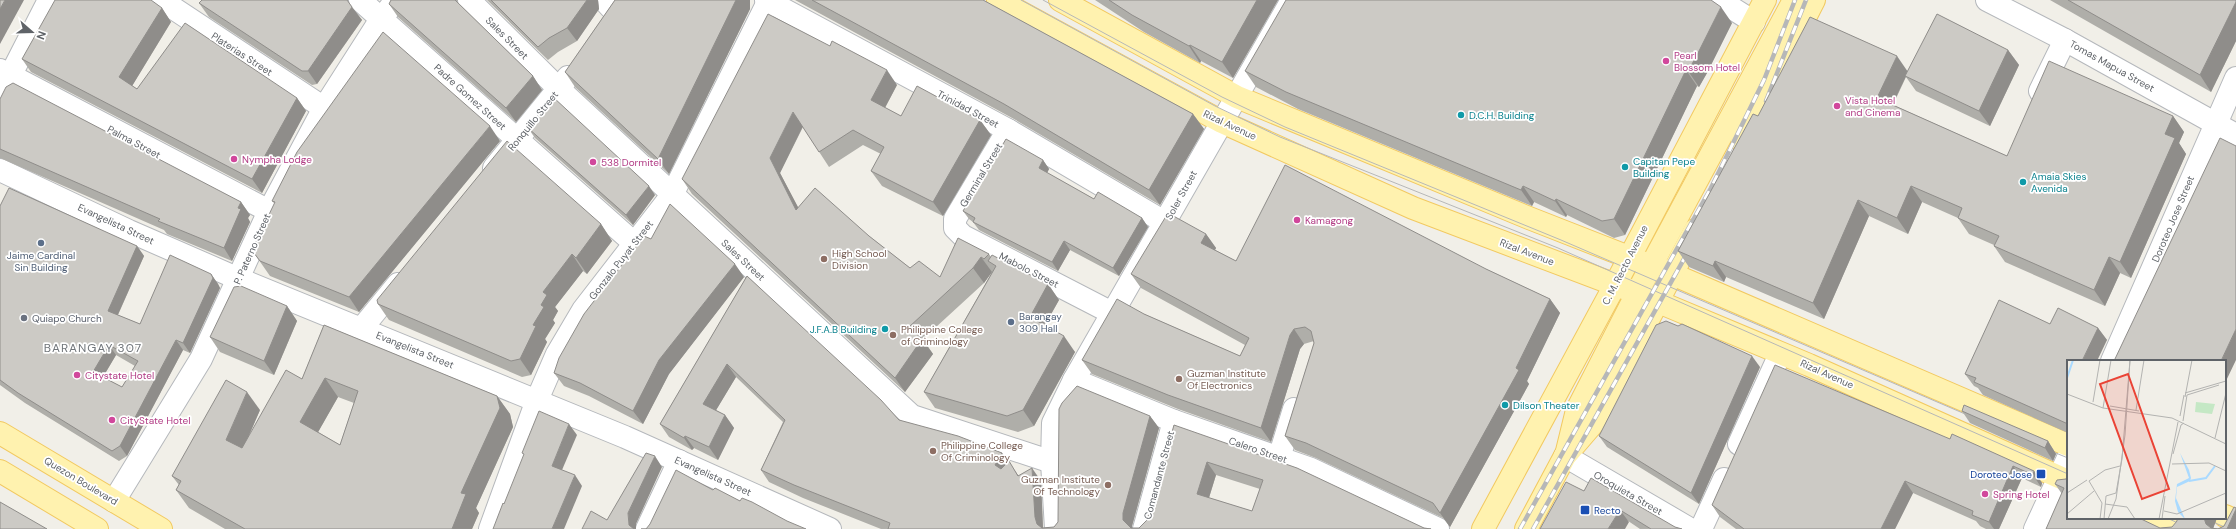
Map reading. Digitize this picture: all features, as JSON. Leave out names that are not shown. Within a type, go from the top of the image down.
[{"type":"main road","name":"Rizal Avenue","points":[[998,0],[1222,122],[1413,208],[1637,293],[2065,472]]},
{"type":"main road","points":[[1060,0],[1237,97],[1529,218],[1672,274],[2067,445]]},
{"type":"main road","name":"C. M. Recto Avenue","points":[[1483,529],[1615,285],[1628,257],[1765,0]]},
{"type":"main road","points":[[1565,456],[1577,410],[1651,266],[1794,0]]},
{"type":"main road","points":[[1732,160],[1814,0]]},
{"type":"main road","points":[[1526,529],[1565,456],[1596,420],[1706,210]]},
{"type":"main road","name":"Quezon Boulevard","points":[[0,433],[161,529]]},
{"type":"main road","points":[[0,471],[97,529]]},
{"type":"main road","points":[[2152,519],[2174,529]]},
{"type":"street","points":[[0,96],[5,73],[49,0]]},
{"type":"street","name":"Platerias Street","points":[[161,0],[324,108]]},
{"type":"street","name":"Padre Gomez Street","points":[[360,0],[634,243]]},
{"type":"street","name":"P. Paterno Street","points":[[114,500],[201,359],[269,211],[324,108],[382,18],[396,0]]},
{"type":"street","name":"Sales Street","points":[[469,0],[559,89],[912,416],[1052,462]]},
{"type":"street","name":"Trinidad Street","points":[[768,0],[1008,130],[1166,223]]},
{"type":"street","name":"Gonzalo Puyat Street","points":[[490,529],[537,400],[558,354],[583,310],[672,194],[768,0]]},
{"type":"street","name":"Soler Street","points":[[1056,529],[1052,462],[1053,423],[1074,380],[1166,223],[1292,0]]},
{"type":"street","points":[[1720,0],[1754,22]]},
{"type":"street","name":"Tomas Mapua Street","points":[[1987,0],[2065,40],[2236,136]]},
{"type":"street","points":[[602,29],[613,4]]},
{"type":"street","points":[[2032,109],[2065,40]]},
{"type":"street","name":"Ronquillo Street","points":[[482,182],[559,89],[580,59]]},
{"type":"street","name":"Palma Street","points":[[5,73],[269,211]]},
{"type":"street","name":"Doroteo Jose Street","points":[[2112,360],[2214,123],[2236,78]]},
{"type":"street","name":"Germinal Street","points":[[955,219],[1008,130]]},
{"type":"street","name":"Evangelista Street","points":[[0,170],[129,231],[238,279],[537,400],[679,461],[796,522],[830,529]]},
{"type":"street","name":"Mabolo Street","points":[[955,219],[955,228],[963,236],[1112,313]]},
{"type":"street","points":[[362,328],[412,268]]},
{"type":"street","points":[[1701,529],[1780,354]]},
{"type":"street","name":"Calero Street","points":[[1074,380],[1174,421],[1311,469],[1438,529]]},
{"type":"street","points":[[1279,458],[1300,390]]},
{"type":"street","name":"Comandante Street","points":[[1144,529],[1174,421]]},
{"type":"street","name":"Oroquieta Street","points":[[1565,456],[1690,529]]},
{"type":"street","points":[[647,529],[679,461]]},
{"type":"street","points":[[2035,529],[2065,472]]},
{"type":"building","points":[[0,0],[5,0],[0,9]]},
{"type":"building","points":[[55,0],[151,0],[162,8],[119,77],[137,89],[185,23],[297,98],[252,179],[22,59]]},
{"type":"building","points":[[202,0],[347,0],[352,7],[308,71],[302,71],[199,3]]},
{"type":"building","points":[[391,0],[455,0],[533,76],[506,108],[389,4]]},
{"type":"building","points":[[491,0],[587,0],[567,28],[549,38],[538,47]]},
{"type":"building","points":[[615,0],[736,0],[658,159],[565,72]]},
{"type":"building","points":[[812,0],[983,0],[1193,114],[1149,190],[1004,104]]},
{"type":"building","points":[[1109,0],[1257,0],[1222,62],[1132,15]]},
{"type":"building","points":[[1286,0],[1711,0],[1721,7],[1696,57],[1688,71],[1686,70],[1614,219],[1602,221],[1556,199],[1555,201],[1523,186],[1521,190],[1286,92],[1245,71]]},
{"type":"building","points":[[2068,0],[2236,0],[2236,2],[2200,75]]},
{"type":"building","points":[[768,14],[830,46],[832,41],[887,70],[871,100],[901,116],[917,86],[980,120],[933,202],[871,171],[884,147],[853,130],[819,152],[793,112],[770,158],[796,210],[815,188],[869,236],[910,268],[919,261],[940,277],[958,238],[989,254],[984,259],[981,257],[973,268],[909,327],[922,339],[895,378],[682,179]]},
{"type":"building","points":[[1937,14],[2008,50],[1979,111],[1905,76]]},
{"type":"building","points":[[1810,17],[1897,56],[1877,98],[2007,156],[2049,61],[2173,116],[2165,134],[2175,138],[2120,262],[2109,257],[2094,290],[1994,246],[1999,236],[1958,218],[1962,208],[1911,186],[1897,218],[1858,200],[1813,303],[1715,261],[1713,266],[1678,251],[1753,114],[1758,116]]},
{"type":"building","points":[[383,32],[490,126],[349,297],[260,261],[254,253],[253,248],[275,202],[272,201],[297,152]]},
{"type":"building","points":[[13,83],[241,202],[238,208],[241,209],[224,248],[158,221],[160,219],[0,149],[0,99],[6,87]]},
{"type":"building","points":[[553,97],[649,186],[626,215],[528,128]]},
{"type":"building","points":[[2220,138],[2236,146],[2236,329],[2221,360],[2114,360]]},
{"type":"building","points":[[1006,139],[1043,160],[1039,168],[1094,199],[1098,192],[1142,218],[1113,268],[1064,241],[1052,262],[973,222],[975,218],[963,211]]},
{"type":"building","points":[[507,141],[601,224],[576,258],[572,254],[543,292],[547,295],[541,305],[544,307],[533,325],[536,326],[520,359],[511,361],[378,304],[377,300]]},
{"type":"building","points":[[1285,165],[1486,269],[1550,299],[1516,368],[1519,370],[1440,513],[1433,503],[1306,443],[1285,436],[1314,343],[1311,331],[1305,327],[1294,329],[1290,335],[1261,428],[1168,395],[1082,360],[1117,299],[1144,314],[1240,356],[1249,338],[1131,274],[1168,213],[1206,234],[1201,243],[1236,261]]},
{"type":"building","points":[[9,188],[137,246],[108,311],[140,324],[170,255],[211,274],[213,278],[183,343],[176,340],[120,446],[112,451],[18,393],[0,380],[0,206]],"holes":[[[109,345],[138,361],[122,387],[93,372]]]},
{"type":"building","points":[[670,204],[735,264],[659,360],[633,411],[580,383],[554,373],[559,358],[584,314],[644,236],[651,239]]},
{"type":"building","points":[[992,255],[1048,284],[1030,317],[1064,336],[1023,410],[1007,416],[924,392],[996,266],[988,261]]},
{"type":"building","points":[[747,276],[881,400],[899,420],[958,436],[1002,453],[995,465],[1001,469],[1009,461],[1018,476],[1032,468],[1035,517],[1037,524],[1042,528],[1054,527],[1058,522],[1059,409],[1062,403],[1077,386],[1150,416],[1123,513],[1123,520],[1131,528],[1139,528],[1147,520],[1174,425],[1297,468],[1424,528],[1431,529],[888,529],[890,523],[794,485],[761,470],[785,420],[727,364],[703,404],[725,415],[709,447],[685,436],[684,438],[660,424]],"holes":[[[1207,462],[1263,480],[1252,511],[1197,494]]]},
{"type":"building","points":[[241,286],[287,306],[264,361],[210,337],[234,287]]},
{"type":"building","points":[[1999,300],[2050,324],[2058,308],[2098,328],[2082,360],[2067,360],[2067,424],[1974,382],[1976,378],[1965,374]]},
{"type":"building","points":[[1666,321],[1678,326],[1682,324],[1752,356],[1691,493],[1599,436],[1656,325]]},
{"type":"building","points":[[324,325],[497,396],[500,408],[461,493],[466,494],[452,529],[245,529],[176,490],[181,481],[172,476],[226,380],[247,392],[226,440],[242,448],[286,370],[302,379]],"holes":[[[325,378],[358,391],[340,445],[300,422]]]},
{"type":"building","points":[[1775,365],[1950,439],[1952,434],[2034,471],[2033,475],[2013,466],[1989,522],[1972,515],[1973,511],[1905,481],[1881,529],[1744,529],[1712,505]]},
{"type":"building","points":[[1964,405],[2048,441],[2045,448],[1962,411]]},
{"type":"building","points":[[539,411],[569,424],[552,466],[575,475],[552,529],[493,529],[524,454],[522,453]]},
{"type":"building","points":[[646,453],[655,456],[628,513],[629,525],[634,529],[582,529],[591,511],[607,520]]},
{"type":"building","points":[[676,470],[713,490],[715,488],[740,501],[742,498],[752,502],[787,521],[806,529],[646,529],[650,524]]},
{"type":"building","points":[[1591,478],[1675,527],[1682,529],[1651,529],[1620,510],[1608,529],[1540,529],[1566,482],[1584,491]]},
{"type":"building","points":[[2067,478],[2067,519],[2141,519],[2160,528],[2172,527],[2177,519],[2204,519],[2206,524],[2211,528],[2218,529],[2046,529],[2064,488],[2055,484],[2057,480],[2066,479]]},
{"type":"building","points":[[0,502],[47,529],[0,529]]},
{"type":"building","points":[[2234,507],[2236,508],[2227,529],[2218,529],[2224,526]]},
{"type":"tram line","points":[[1021,0],[1215,106],[1280,137],[1558,248],[2067,474]]},
{"type":"tram line","points":[[1043,0],[1222,97],[1285,127],[1561,240],[1972,417]]},
{"type":"tram line","points":[[2046,449],[2067,458]]},
{"type":"tram line","points":[[2169,519],[2191,529]]},
{"type":"tram line","points":[[2206,519],[2229,529]]},
{"type":"railway","points":[[1520,529],[1711,188],[1764,80],[1795,0]]},
{"type":"railway","points":[[1766,101],[1806,0]]},
{"type":"railway","points":[[1533,529],[1689,250]]},
{"type":"place","name":"Pearl Blossom Hotel","points":[[1666,61]]},
{"type":"place","name":"Vista Hotel and Cinema","points":[[1837,106]]},
{"type":"place","name":"D.C.H. Building","points":[[1461,115]]},
{"type":"place","name":"Nympha Lodge","points":[[234,159]]},
{"type":"place","name":"538 Dormitel","points":[[593,162]]},
{"type":"place","name":"Capitan Pepe Building","points":[[1625,167]]},
{"type":"place","name":"Amaia Skies Avenida","points":[[2023,182]]},
{"type":"place","name":"Kamagong","points":[[1297,220]]},
{"type":"place","name":"Jaime Cardinal Sin Building","points":[[41,243]]},
{"type":"place","name":"High School Division","points":[[824,259]]},
{"type":"place","name":"Quiapo Church","points":[[24,318]]},
{"type":"place","name":"Barangay 309 Hall","points":[[1011,322]]},
{"type":"place","name":"J.F.A.B Building","points":[[885,329]]},
{"type":"place","name":"Philippine College of Criminology","points":[[893,335]]},
{"type":"place","name":"Citystate Hotel","points":[[77,375]]},
{"type":"place","name":"Guzman Institute Of Electronics","points":[[1179,379]]},
{"type":"place","name":"Dilson Theater","points":[[1505,405]]},
{"type":"place","name":"CityState Hotel","points":[[112,420]]},
{"type":"place","name":"Philippine College Of Criminology","points":[[933,451]]},
{"type":"place","name":"Doroteo Jose","points":[[2041,474]]},
{"type":"place","name":"Guzman Institute Of Technology","points":[[1108,485]]},
{"type":"place","name":"Spring Hotel","points":[[1985,494]]},
{"type":"place","name":"Recto","points":[[1585,510]]},
{"type":"district","name":"BARANGAY 307","points":[[93,348]]}]
